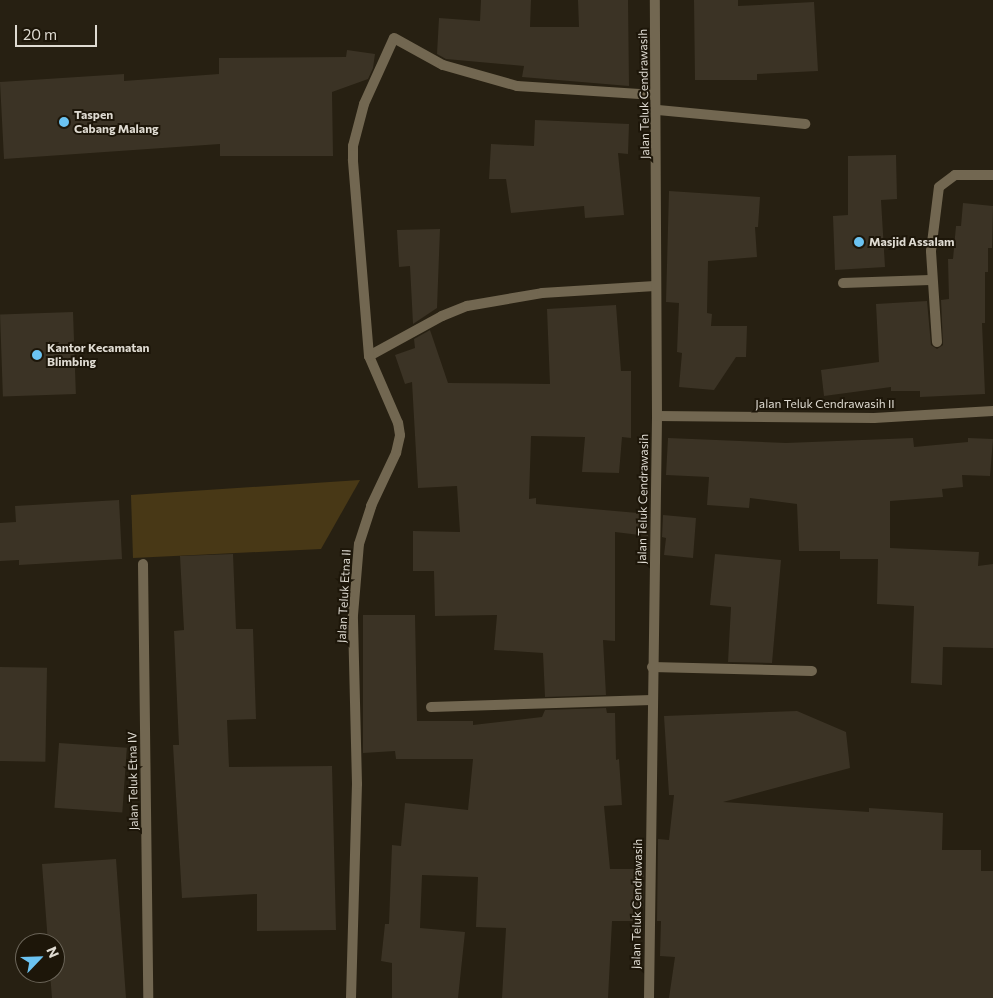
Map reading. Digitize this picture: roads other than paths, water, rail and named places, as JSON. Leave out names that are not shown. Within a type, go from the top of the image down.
[{"type":"street","name":"Jalan Teluk Cendrawasih","points":[[649,998],[652,667],[657,416],[655,286],[658,110],[655,95],[655,0]]},
{"type":"street","name":"Jalan Teluk Etna II","points":[[351,998],[357,784],[353,615],[359,544],[371,506],[396,453],[400,435],[398,423],[370,356],[353,146],[364,104],[394,38],[443,65],[517,86],[655,95]]},
{"type":"street","points":[[658,110],[805,124]]},
{"type":"street","points":[[937,342],[930,280],[933,217],[939,187],[955,175],[993,175]]},
{"type":"street","points":[[843,284],[930,280]]},
{"type":"street","points":[[370,356],[442,316],[467,306],[542,293],[655,286]]},
{"type":"street","name":"Jalan Teluk Cendrawasih II","points":[[657,416],[874,418],[993,411]]},
{"type":"street","name":"Jalan Teluk Etna IV","points":[[143,564],[148,998]]},
{"type":"street","points":[[652,667],[812,671]]},
{"type":"street","points":[[431,707],[652,700]]},
{"type":"place","name":"Taspen Cabang Malang","points":[[64,122]]},
{"type":"place","name":"Masjid Assalam","points":[[859,242]]},
{"type":"place","name":"Kantor Kecamatan Blimbing","points":[[37,355]]}]
